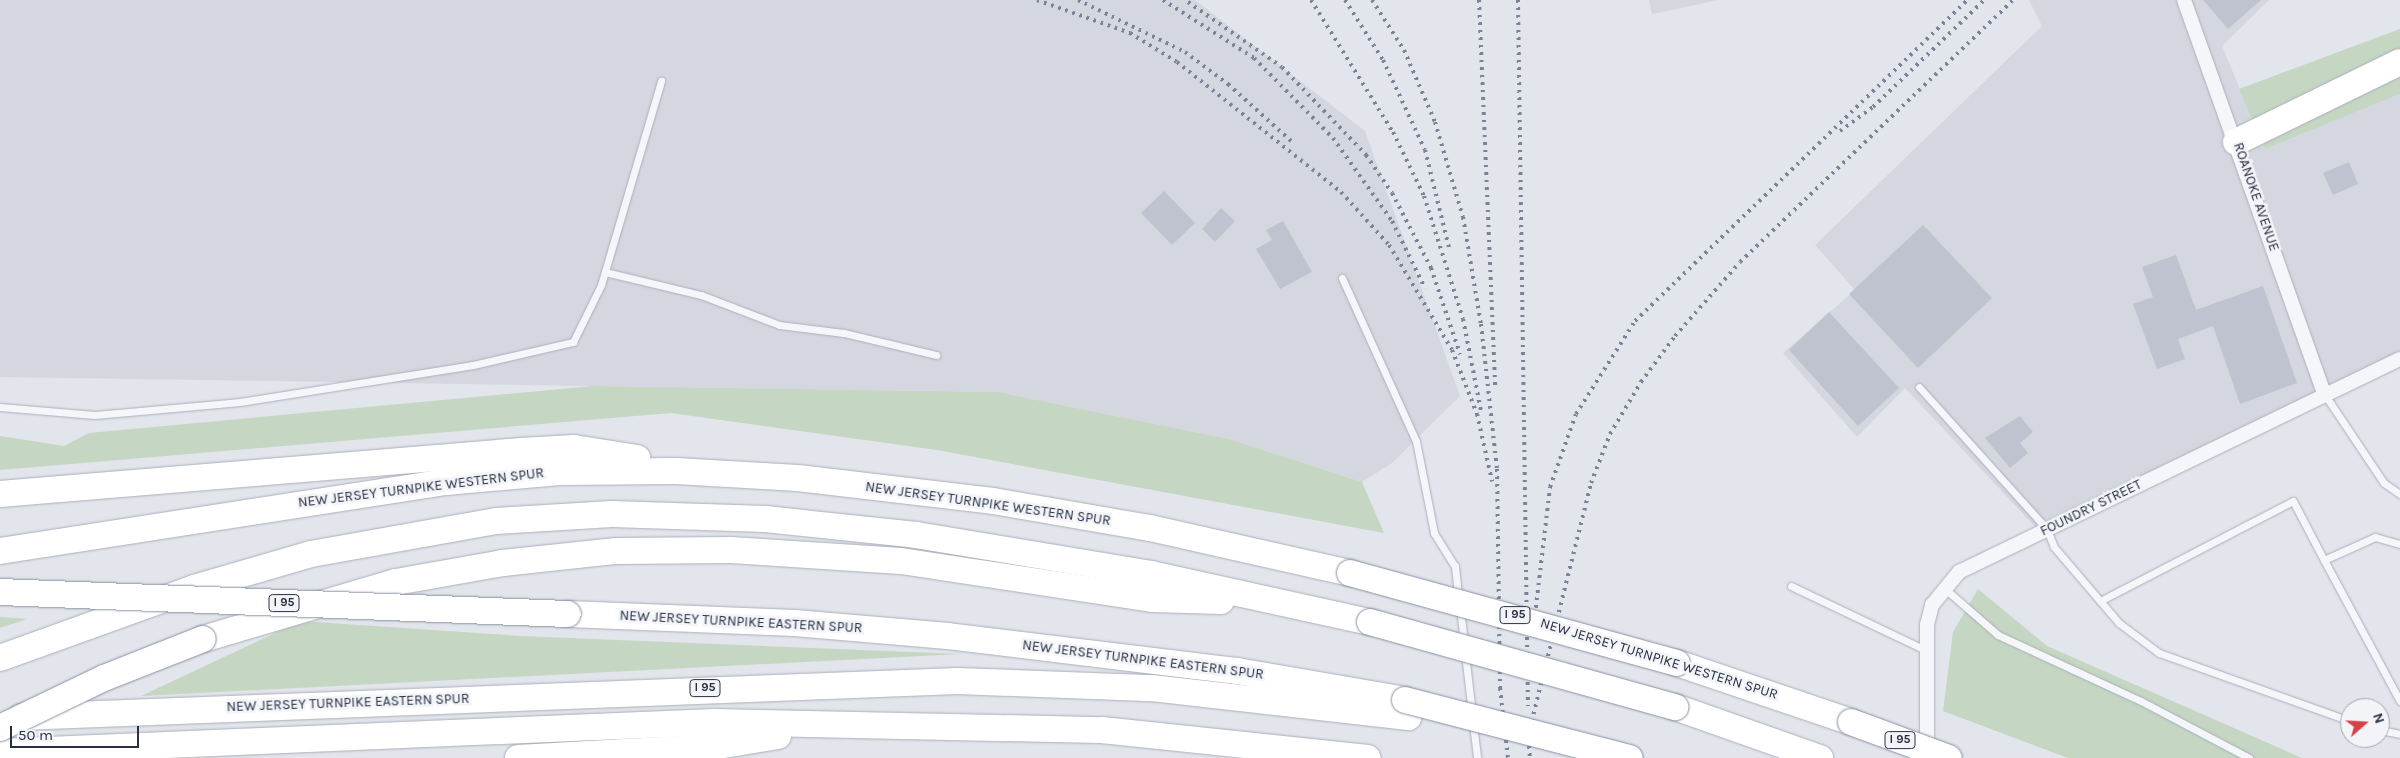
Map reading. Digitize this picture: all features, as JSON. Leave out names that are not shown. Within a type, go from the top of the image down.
[{"type":"highway","points":[[2236,142],[2400,62]]},
{"type":"highway","points":[[0,494],[574,448],[724,473]]},
{"type":"highway","name":"NEW JERSEY TURNPIKE WESTERN SPUR","points":[[0,551],[482,478],[599,471],[724,473],[993,501],[1160,530],[1350,573],[1677,663],[1852,722],[1949,758]]},
{"type":"highway","points":[[0,658],[234,574],[348,545],[496,521],[612,514],[728,516],[907,534],[1069,559],[1288,603],[1370,622],[1675,707],[1820,758]]},
{"type":"highway","points":[[0,728],[104,678],[203,639],[396,582],[503,563],[624,550],[824,555],[991,572],[1152,599],[1288,603]]},
{"type":"highway","name":"NEW JERSEY TURNPIKE EASTERN SPUR","points":[[0,592],[568,614],[920,633],[1237,671],[1473,721],[1630,758]]},
{"type":"highway","name":"NEW JERSEY TURNPIKE EASTERN SPUR","points":[[0,717],[949,681],[1152,688],[1406,708]]},
{"type":"highway","points":[[0,752],[714,722],[830,728],[1102,730],[1368,758]]},
{"type":"highway","points":[[518,758],[712,747],[830,728]]},
{"type":"street","name":"ROANOKE AVENUE","points":[[2184,0],[2325,395]]},
{"type":"street","name":"FOUNDRY STREET","points":[[1927,758],[1925,650],[1932,605],[1943,588],[1959,572],[2400,360]]},
{"type":"lane","points":[[0,407],[95,415],[240,402],[473,365],[573,342],[605,272],[661,81]]},
{"type":"lane","points":[[605,272],[701,295],[779,325],[844,333],[936,355]]},
{"type":"lane","points":[[1342,278],[1416,440],[1434,533],[1455,566],[1477,758]]},
{"type":"lane","points":[[1919,387],[2047,529],[2054,547],[2119,623],[2159,653],[2340,717]]},
{"type":"lane","points":[[2325,395],[2384,484],[2400,494]]},
{"type":"lane","points":[[2100,600],[2293,501],[2400,700]]},
{"type":"lane","points":[[2324,560],[2375,537],[2400,544]]},
{"type":"lane","points":[[1791,586],[1925,650]]},
{"type":"lane","points":[[1943,588],[1998,635],[2141,701],[2249,758]]},
{"type":"shaded area","points":[[0,0],[1195,0],[1365,131],[1460,396],[1392,463],[1362,482],[1229,439],[998,392],[0,377]]},
{"type":"shaded area","points":[[1649,0],[1719,0],[1652,14]]},
{"type":"shaded area","points":[[2029,0],[2269,0],[2222,46],[2265,149],[2400,94],[2400,357],[2039,531],[1905,388],[1857,437],[1783,353],[1855,290],[1815,245],[2042,26]]},
{"type":"green space","points":[[2400,29],[2400,94],[2265,149],[2239,89]]},
{"type":"green space","points":[[593,386],[998,392],[1229,439],[1362,482],[1384,533],[937,450],[671,413],[0,470],[0,436],[64,446],[89,433]]},
{"type":"green space","points":[[1978,589],[2047,646],[2302,758],[2068,758],[1943,711],[1953,632]]},
{"type":"green space","points":[[0,617],[27,619],[0,628]]},
{"type":"green space","points":[[301,621],[520,636],[960,654],[141,696]]},
{"type":"building","points":[[2203,0],[2261,0],[2228,29]]},
{"type":"building","points":[[2349,162],[2358,184],[2333,195],[2323,173]]},
{"type":"building","points":[[1164,191],[1195,223],[1172,245],[1141,213]]},
{"type":"building","points":[[1221,208],[1235,221],[1215,242],[1202,229]]},
{"type":"building","points":[[1283,221],[1312,272],[1280,289],[1256,249],[1272,240],[1266,230]]},
{"type":"building","points":[[1923,225],[1992,298],[1918,368],[1849,294]]},
{"type":"building","points":[[2176,255],[2196,310],[2263,286],[2297,383],[2240,404],[2213,326],[2178,339],[2185,359],[2157,369],[2133,304],[2153,297],[2142,267]]},
{"type":"building","points":[[1829,312],[1899,388],[1858,426],[1789,350]]},
{"type":"building","points":[[2020,416],[2033,432],[2020,443],[2028,453],[2010,468],[1985,438]]},
{"type":"railway","points":[[1037,0],[1130,33],[1177,62],[1341,192],[1389,245],[1452,350],[1477,414],[1492,481]]},
{"type":"railway","points":[[1078,0],[1185,52],[1228,84],[1291,141]]},
{"type":"railway","points":[[1163,0],[1254,58],[1333,138],[1392,221],[1425,288]]},
{"type":"railway","points":[[1311,0],[1393,132],[1424,196],[1463,319],[1481,411]]},
{"type":"railway","points":[[1345,0],[1383,60],[1425,150],[1449,248]]},
{"type":"railway","points":[[1372,0],[1404,50],[1435,122],[1463,217],[1481,324],[1497,469],[1500,688],[1508,758]]},
{"type":"railway","points":[[1479,0],[1495,386]]},
{"type":"railway","points":[[1518,0],[1528,706]]},
{"type":"railway","points":[[1535,615],[1550,487],[1576,414],[1635,321],[1967,0]]},
{"type":"railway","points":[[1840,131],[1873,107],[1984,0]]},
{"type":"railway","points":[[1528,736],[1591,483],[1610,434],[1641,382],[1675,336],[1740,262],[2013,0]]},
{"type":"railway","points":[[1188,2],[1282,67],[1366,155],[1392,193],[1431,268],[1460,354]]},
{"type":"railway","points":[[1528,731],[1530,758]]}]
